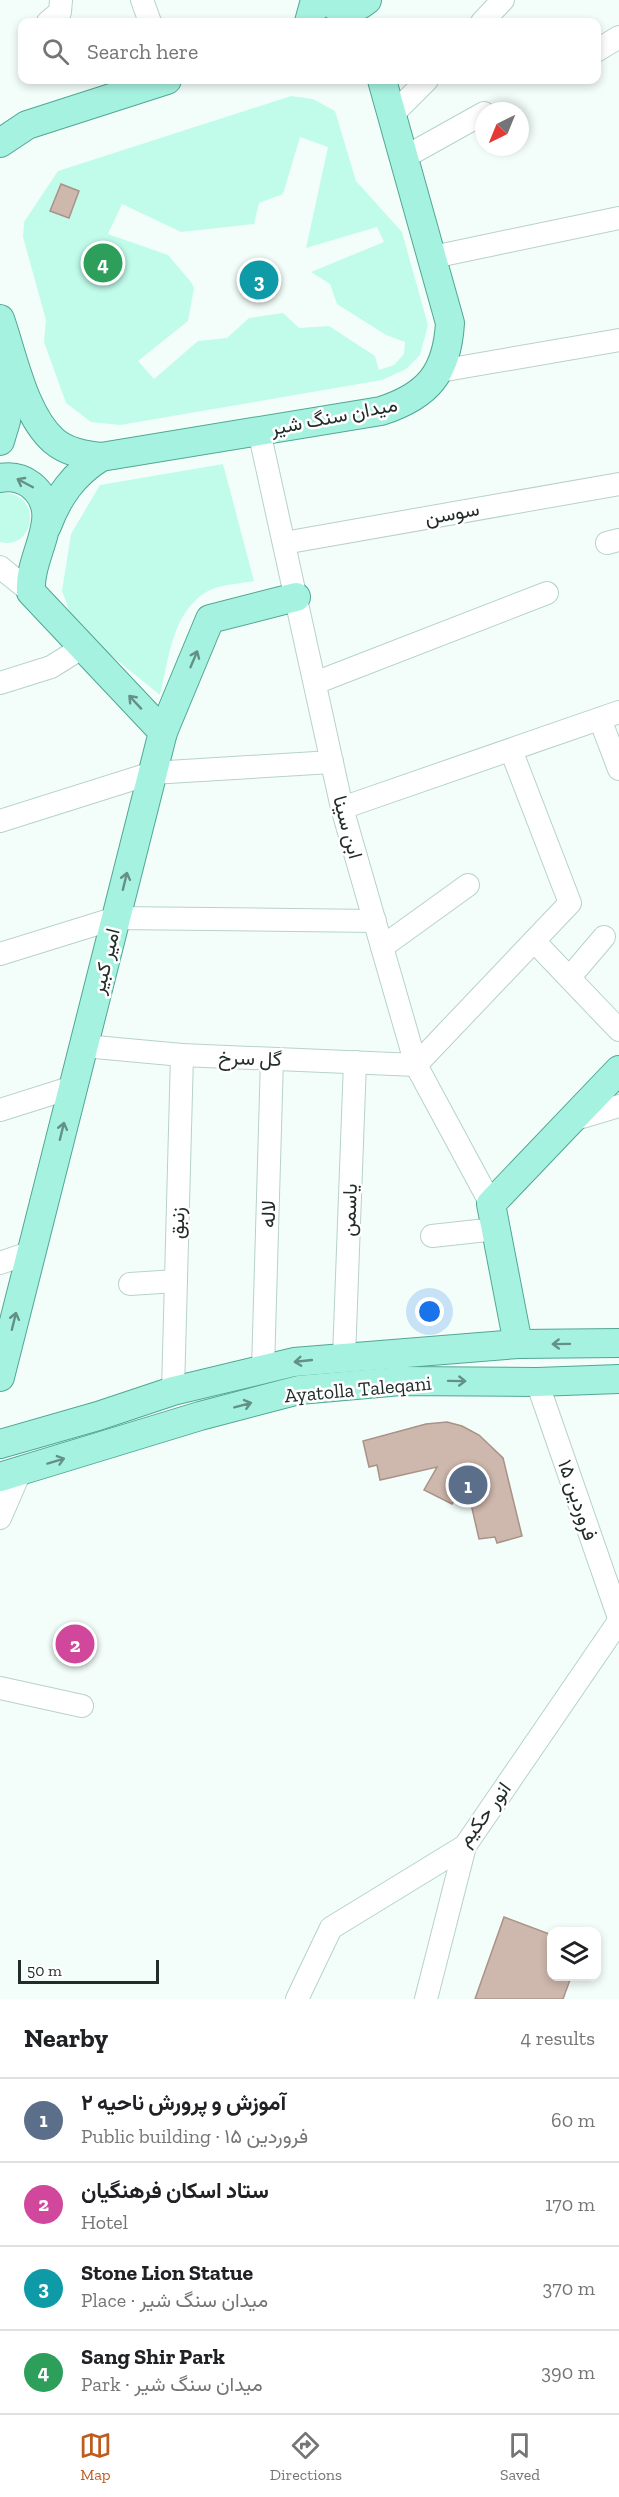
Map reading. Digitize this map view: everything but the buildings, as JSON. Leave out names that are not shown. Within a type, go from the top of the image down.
[{"type":"main road","points":[[310,18],[315,0]]},
{"type":"main road","points":[[326,0],[333,6],[349,9],[368,0],[370,18]]},
{"type":"main road","points":[[1,140],[27,125],[155,84]]},
{"type":"main road","name":"میدان سنگ شیر","points":[[0,319],[38,423],[55,442],[76,453],[101,457],[381,411],[404,404],[424,390],[440,371],[448,348],[450,323],[383,84]]},
{"type":"main road","points":[[0,441],[12,387],[14,360]]},
{"type":"main road","points":[[101,457],[84,468],[71,481],[53,508],[33,562],[31,592],[163,732]]},
{"type":"main road","points":[[0,478],[16,478],[27,482],[37,490],[46,507],[47,526]]},
{"type":"main road","name":"امیر کبیر","points":[[0,1377],[163,732],[210,619],[296,597]]},
{"type":"main road","points":[[518,1344],[493,1216],[572,1120],[619,1070]]},
{"type":"main road","name":"Ayatolla Taleqani","points":[[0,1444],[98,1416],[173,1391],[294,1362],[518,1344],[619,1343]]},
{"type":"main road","name":"Ayatolla Taleqani","points":[[10,1474],[200,1416],[299,1390],[401,1381],[537,1382],[619,1379]]},
{"type":"main road","points":[[98,1416],[106,1445]]},
{"type":"street","points":[[53,18],[60,12],[61,0]]},
{"type":"street","points":[[142,0],[149,18]]},
{"type":"street","points":[[486,18],[503,0]]},
{"type":"street","points":[[601,48],[619,37]]},
{"type":"street","points":[[393,114],[423,84]]},
{"type":"street","points":[[405,157],[475,118]]},
{"type":"street","points":[[433,257],[619,218]]},
{"type":"street","points":[[440,371],[619,340]]},
{"type":"street","name":"ابن سینا","points":[[260,431],[342,808],[416,1065],[493,1216]]},
{"type":"street","name":"سوسن","points":[[284,543],[619,484]]},
{"type":"street","points":[[0,567],[31,592]]},
{"type":"street","points":[[315,683],[547,593]]},
{"type":"street","points":[[0,683],[51,667],[82,647]]},
{"type":"street","points":[[342,808],[610,716],[619,769]]},
{"type":"street","points":[[416,1065],[570,903],[511,750]]},
{"type":"street","points":[[0,821],[152,773],[332,762]]},
{"type":"street","points":[[382,947],[468,885]]},
{"type":"street","points":[[0,954],[116,918],[375,921]]},
{"type":"street","points":[[570,977],[604,937]]},
{"type":"street","points":[[534,940],[619,1030]]},
{"type":"street","name":"گل سرخ","points":[[84,1046],[182,1055],[416,1065]]},
{"type":"street","name":"زنبق","points":[[173,1391],[182,1055]]},
{"type":"street","name":"لاله","points":[[263,1369],[272,1059]]},
{"type":"street","name":"یاسمن","points":[[344,1357],[355,1062]]},
{"type":"street","points":[[0,1110],[73,1087]]},
{"type":"street","points":[[572,1120],[619,1106]]},
{"type":"street","points":[[432,1236],[493,1216]]},
{"type":"street","points":[[0,1263],[32,1252]]},
{"type":"street","points":[[129,1284],[176,1281]]},
{"type":"street","name":"۱۵ فروردین","points":[[537,1382],[619,1619]]},
{"type":"street","points":[[0,1518],[10,1474]]},
{"type":"street","name":"انور حکیم","points":[[297,1999],[331,1928],[465,1846],[619,1619]]},
{"type":"street","points":[[0,1688],[82,1706]]},
{"type":"street","points":[[426,1999],[465,1846]]},
{"type":"green space","points":[[291,96],[313,99],[335,111],[356,181],[402,232],[428,325],[420,355],[406,369],[382,380],[120,425],[91,422],[66,403],[44,342],[46,320],[23,237],[24,222],[58,171]],"holes":[[[300,137],[328,147],[306,248],[377,227],[384,242],[311,272],[330,284],[337,304],[386,335],[405,342],[404,354],[394,365],[379,370],[375,356],[329,326],[299,328],[283,313],[249,318],[227,338],[198,341],[154,379],[138,361],[188,321],[194,288],[168,255],[108,234],[122,204],[181,232],[254,224],[259,203],[283,194]]]},
{"type":"green space","points":[[223,464],[254,581],[213,589],[196,600],[179,623],[160,695],[87,636],[72,618],[62,591],[71,534],[100,485]]},
{"type":"green space","points":[[0,493],[14,495],[24,501],[29,510],[30,520],[27,530],[21,538],[12,542],[0,542]]},
{"type":"place","name":"Sang Shir Park","points":[[103,263]]},
{"type":"place","name":"Stone Lion Statue","points":[[259,280]]},
{"type":"place","name":"آموزش و پرورش ناحیه ۲","points":[[468,1485]]},
{"type":"place","name":"ستاد اسکان فرهنگیان","points":[[75,1644]]}]
